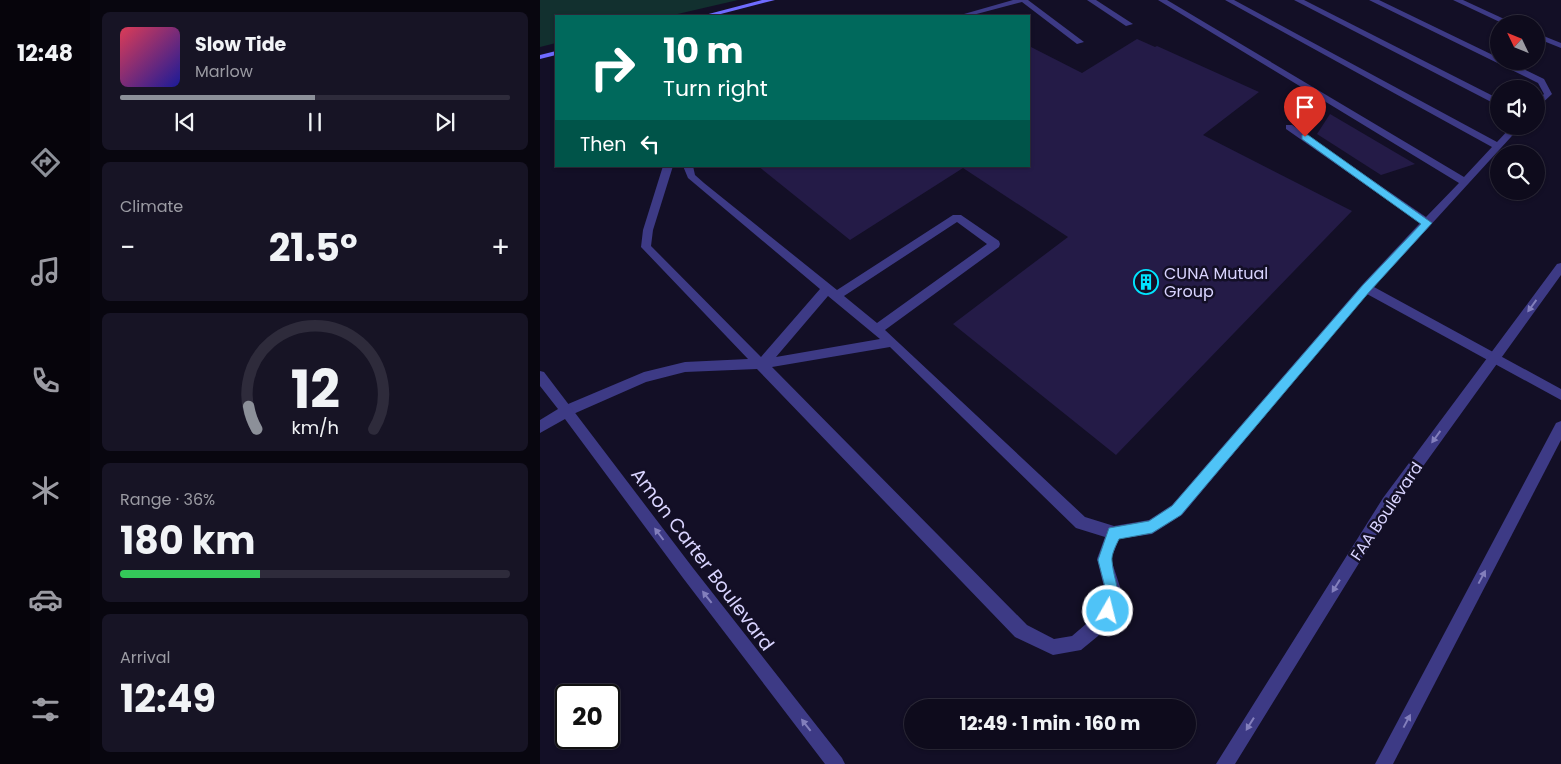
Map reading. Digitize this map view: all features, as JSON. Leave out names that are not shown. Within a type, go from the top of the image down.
[{"type":"main road","points":[[709,15],[771,0]]},
{"type":"main road","points":[[540,57],[555,53]]},
{"type":"street","points":[[965,15],[1022,0],[1080,42]]},
{"type":"street","points":[[1091,0],[1129,24]]},
{"type":"street","points":[[1162,0],[1465,182]]},
{"type":"street","points":[[1228,0],[1494,145]]},
{"type":"street","points":[[1298,0],[1490,98]]},
{"type":"street","points":[[1373,0],[1490,57]]},
{"type":"street","points":[[1458,0],[1491,15]]},
{"type":"street","points":[[1545,39],[1561,46]]},
{"type":"street","points":[[1518,70],[1539,80]]},
{"type":"street","points":[[1289,126],[1427,223]]},
{"type":"street","points":[[1500,145],[1509,135]]},
{"type":"street","points":[[688,167],[691,176],[701,185],[830,293],[892,342],[1081,523],[1114,533],[1152,527],[1177,510],[1366,288],[1490,155]]},
{"type":"street","points":[[668,167],[648,230],[646,248],[762,364],[1021,631],[1053,647],[1075,644],[1092,630],[1108,611],[1112,587],[1104,560],[1114,533]]},
{"type":"street","points":[[762,364],[830,293],[957,216],[996,244],[876,330]]},
{"type":"street","name":"FAA Boulevard","points":[[1225,764],[1388,503],[1561,266]]},
{"type":"street","points":[[1366,288],[1561,395]]},
{"type":"street","points":[[540,427],[566,411],[644,377],[685,368],[762,364],[892,342]]},
{"type":"street","name":"Amon Carter Boulevard","points":[[540,376],[694,581],[836,764]]},
{"type":"street","points":[[1384,764],[1561,426]]},
{"type":"green space","points":[[540,0],[738,0],[673,15],[555,15],[555,43],[540,47]]},
{"type":"building","name":"CUNA Mutual Group","points":[[1137,39],[1155,47],[1157,46],[1259,92],[1203,135],[1352,211],[1116,455],[953,324],[1068,237],[963,168],[850,240],[759,167],[1030,167],[1030,47],[1082,73]]},
{"type":"building","points":[[1330,114],[1415,164],[1381,175],[1317,134]]},
{"type":"place","name":"CUNA Mutual Group","points":[[1146,282]]},
{"type":"route","points":[[1108,611],[1112,587],[1104,560],[1114,533],[1152,527],[1177,510],[1366,288],[1427,223],[1305,137]]}]
